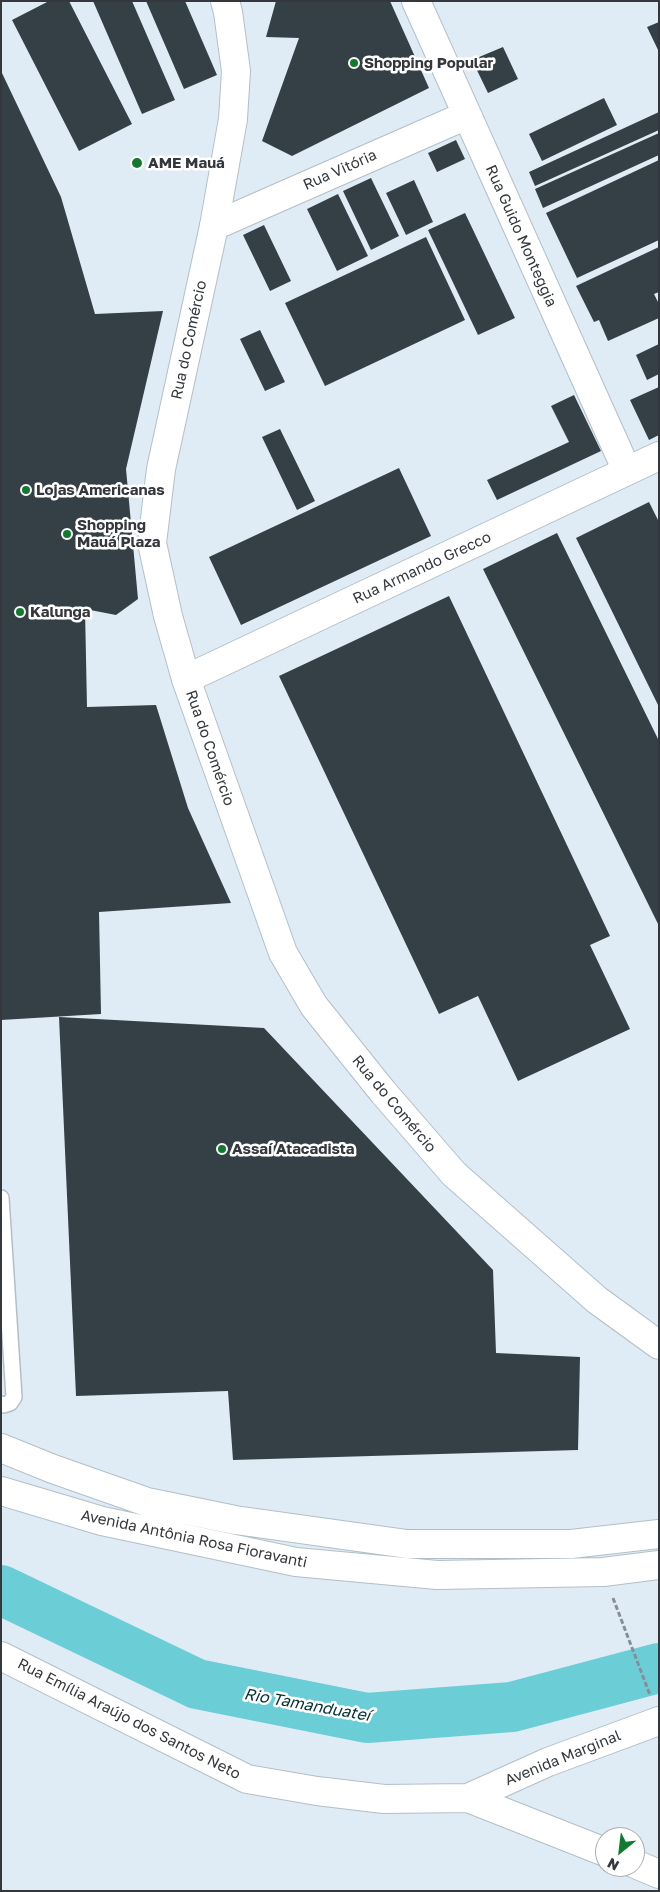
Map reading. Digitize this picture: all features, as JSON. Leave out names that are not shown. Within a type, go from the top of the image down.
[{"type":"street","name":"Rua do Comércio","points":[[225,1],[236,71],[233,120],[214,226],[161,469],[152,542],[168,616],[186,679],[283,953],[314,1006],[383,1092],[454,1174],[597,1300],[659,1345]]},
{"type":"street","name":"Rua Guido Monteggia","points":[[416,1],[627,471]]},
{"type":"street","name":"Rua Vitória","points":[[214,226],[467,115]]},
{"type":"street","name":"Rua Armando Grecco","points":[[186,679],[659,456]]},
{"type":"street","name":"Avenida Antônia Rosa Fioravanti","points":[[1,1448],[53,1469],[146,1502],[235,1520],[407,1544],[571,1544],[659,1534]]},
{"type":"street","name":"Avenida Antônia Rosa Fioravanti","points":[[1,1491],[102,1521],[296,1562],[437,1575],[603,1572],[659,1565]]},
{"type":"street","name":"Rua Emília Araújo dos Santos Neto","points":[[1,1656],[247,1779],[317,1791],[384,1799],[468,1798],[595,1848]]},
{"type":"street","name":"Avenida Marginal","points":[[468,1798],[656,1711]]},
{"type":"street","points":[[645,1868],[659,1874]]},
{"type":"lane","points":[[1,1198],[14,1397],[10,1403],[1,1404]]},
{"type":"path","points":[[614,1602],[656,1711]]},
{"type":"building","points":[[49,1],[69,1],[132,124],[79,151],[12,20]]},
{"type":"building","points":[[93,1],[132,1],[175,100],[142,114]]},
{"type":"building","points":[[146,1],[185,1],[217,75],[184,89]]},
{"type":"building","name":"Shopping Popular","points":[[276,1],[390,1],[429,88],[292,156],[262,141],[299,38],[266,37]]},
{"type":"building","points":[[659,22],[659,52],[647,27]]},
{"type":"building","points":[[503,47],[518,79],[488,93],[472,60]]},
{"type":"building","name":"Shopping Mauá Plaza","points":[[1,71],[61,197],[95,314],[163,311],[126,469],[138,599],[116,615],[85,609],[87,707],[156,705],[188,808],[231,903],[99,912],[101,1014],[1,1020]]},
{"type":"building","points":[[604,98],[617,125],[542,161],[529,134]]},
{"type":"building","points":[[659,112],[659,130],[535,186],[529,172]]},
{"type":"building","points":[[659,133],[659,155],[543,208],[535,189]]},
{"type":"building","points":[[456,140],[465,159],[437,172],[428,153]]},
{"type":"building","points":[[659,160],[659,240],[577,278],[546,213]]},
{"type":"building","points":[[371,178],[399,236],[371,250],[343,191]]},
{"type":"building","points":[[414,180],[433,222],[406,235],[386,193]]},
{"type":"building","points":[[338,194],[368,256],[337,271],[307,209]]},
{"type":"building","points":[[465,213],[515,318],[478,335],[428,230]]},
{"type":"building","points":[[264,225],[291,281],[270,291],[243,235]]},
{"type":"building","points":[[426,237],[465,320],[325,386],[285,303]]},
{"type":"building","points":[[659,247],[659,292],[654,294],[659,304],[659,318],[608,341],[599,320],[594,322],[576,286]]},
{"type":"building","points":[[260,330],[285,382],[265,391],[240,339]]},
{"type":"building","points":[[659,344],[659,374],[647,380],[636,355]]},
{"type":"building","points":[[659,387],[659,435],[649,440],[630,400]]},
{"type":"building","points":[[574,395],[601,451],[497,500],[487,480],[569,442],[551,406]]},
{"type":"building","points":[[280,429],[315,501],[297,510],[262,437]]},
{"type":"building","points":[[399,468],[431,536],[241,625],[209,557]]},
{"type":"building","points":[[649,502],[659,522],[659,707],[576,538]]},
{"type":"building","points":[[557,533],[659,741],[659,926],[483,569]]},
{"type":"building","points":[[449,596],[610,936],[590,945],[630,1029],[518,1081],[478,996],[439,1014],[279,676]]},
{"type":"building","name":"Assaí Atacadista","points":[[59,1017],[264,1028],[493,1270],[496,1353],[580,1357],[578,1450],[233,1460],[228,1391],[76,1396]]},
{"type":"waterway","name":"Rio Tamanduateí","points":[[1,1590],[197,1684],[367,1718],[512,1707],[659,1668]]},
{"type":"place","name":"Shopping Popular","points":[[354,63]]},
{"type":"place","name":"AME Mauá","points":[[137,163]]},
{"type":"place","name":"Lojas Americanas","points":[[26,490]]},
{"type":"place","name":"Shopping Mauá Plaza","points":[[67,534]]},
{"type":"place","name":"Kalunga","points":[[20,612]]},
{"type":"place","name":"Assaí Atacadista","points":[[222,1149]]}]
